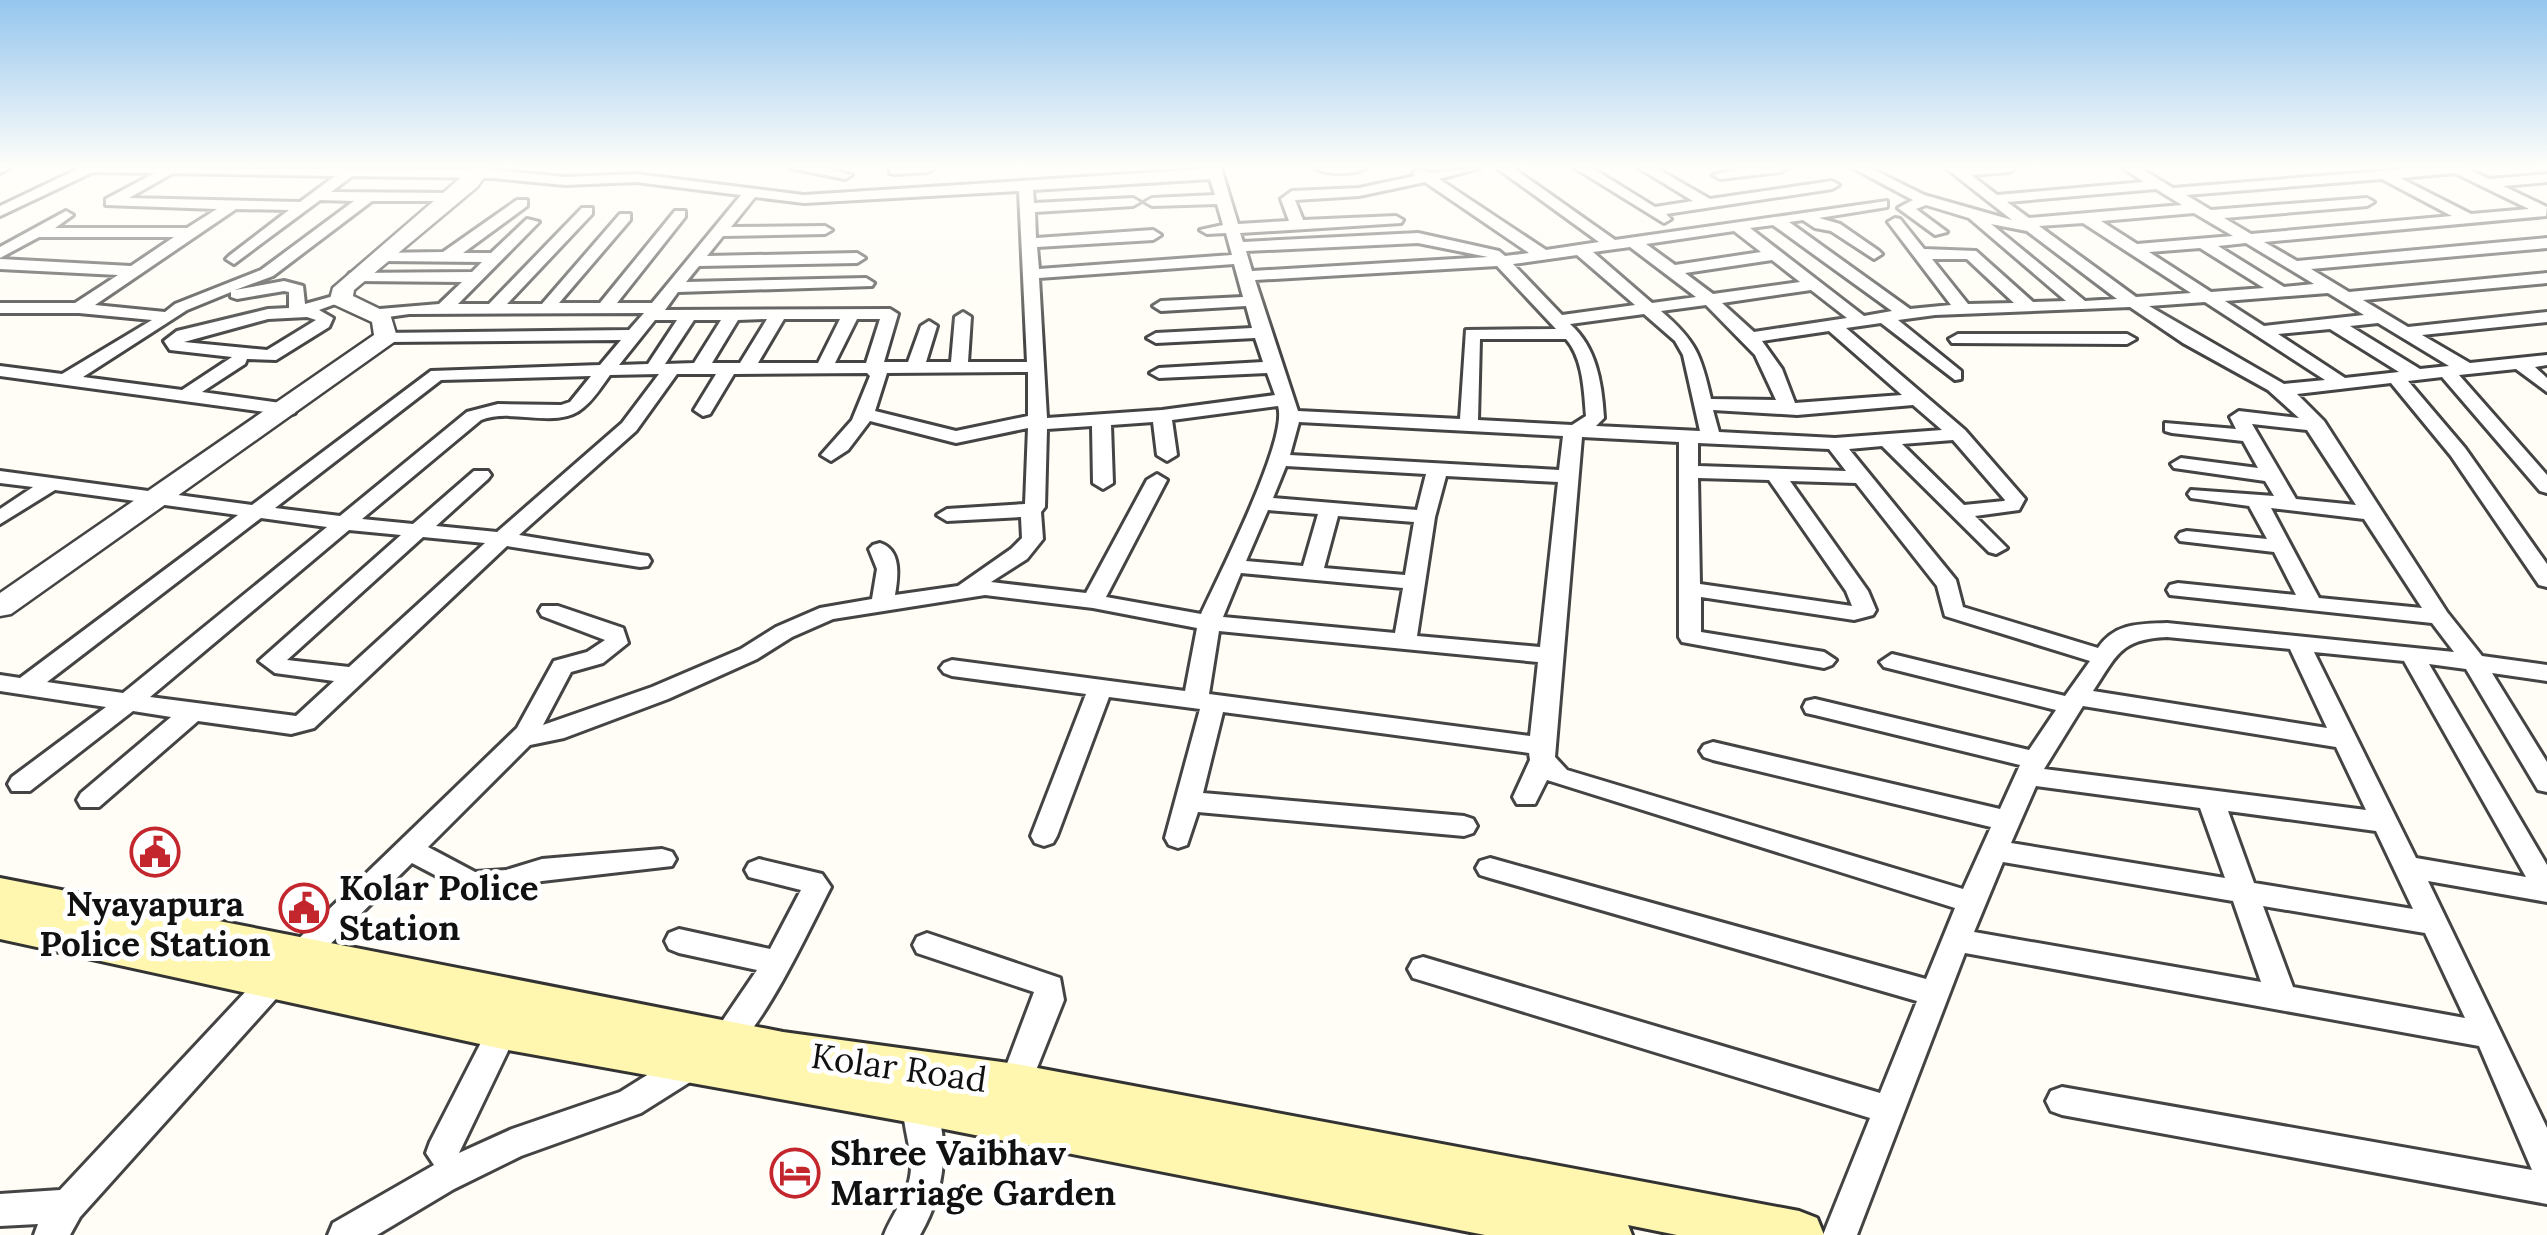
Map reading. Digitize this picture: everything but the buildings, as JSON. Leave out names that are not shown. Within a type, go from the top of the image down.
[{"type":"main road","name":"Kolar Road","points":[[0,894],[32,920],[712,1051],[1799,1235]]},
{"type":"main road","name":"Kolar Road","points":[[287,968],[503,1030],[712,1051]]},
{"type":"main road","name":"Kolar Road","points":[[1008,1102],[1607,1235]]},
{"type":"street","points":[[0,253],[48,226]]},
{"type":"street","points":[[79,308],[202,226]]},
{"type":"street","points":[[234,260],[279,226]]},
{"type":"street","points":[[66,379],[181,307],[262,273],[327,226]]},
{"type":"street","points":[[341,299],[344,288],[356,276],[419,226]]},
{"type":"street","points":[[447,257],[464,241],[495,226]]},
{"type":"street","points":[[443,309],[528,226]]},
{"type":"street","points":[[493,309],[573,226]]},
{"type":"street","points":[[546,309],[618,226]]},
{"type":"street","points":[[604,309],[671,226]]},
{"type":"street","points":[[21,784],[128,702],[480,412],[568,410],[576,406],[723,226]]},
{"type":"street","points":[[947,516],[1031,511],[1035,507],[1038,422],[1029,226]]},
{"type":"street","points":[[1178,838],[1205,700],[1209,623],[1279,460],[1290,408],[1262,333],[1233,226]]},
{"type":"street","points":[[1207,230],[1247,226]]},
{"type":"street","points":[[1270,226],[1286,274]]},
{"type":"street","points":[[1403,226],[1418,238]]},
{"type":"street","points":[[1499,226],[1542,254]]},
{"type":"street","points":[[1587,226],[1613,244]]},
{"type":"street","points":[[1672,226],[1758,292]]},
{"type":"street","points":[[1032,274],[1243,261],[1286,274],[1504,262],[1737,226],[1862,322]]},
{"type":"street","points":[[1784,226],[1908,314]]},
{"type":"street","points":[[1830,226],[1874,254]]},
{"type":"street","points":[[1897,226],[1962,308]]},
{"type":"street","points":[[1931,226],[1940,232]]},
{"type":"street","points":[[1985,226],[2080,306]]},
{"type":"street","points":[[2032,226],[2189,340],[2283,390],[2317,425],[2439,617],[2473,661],[2547,783]]},
{"type":"street","points":[[2098,226],[2340,382]]},
{"type":"street","points":[[2228,226],[2405,332],[2456,370],[2547,487]]},
{"type":"street","points":[[2134,249],[2391,226]]},
{"type":"street","points":[[718,232],[824,230]]},
{"type":"street","points":[[37,232],[190,234]]},
{"type":"street","points":[[1030,243],[1153,235]]},
{"type":"street","points":[[1243,261],[1277,244],[1418,238],[1487,251],[1504,262],[1566,327],[1593,385],[1594,418],[1572,433]]},
{"type":"street","points":[[1633,242],[1672,270],[1750,338],[1772,367],[1787,406]]},
{"type":"street","points":[[2204,243],[2281,292]]},
{"type":"street","points":[[2295,266],[2547,243]]},
{"type":"street","points":[[1580,249],[1682,338],[1692,355],[1702,404],[1690,472],[1690,637],[1824,660]]},
{"type":"street","points":[[1920,254],[1971,254],[2028,307]]},
{"type":"street","points":[[1672,270],[1774,255]]},
{"type":"street","points":[[381,256],[494,258]]},
{"type":"street","points":[[696,261],[857,258]]},
{"type":"street","points":[[0,264],[134,271]]},
{"type":"street","points":[[356,276],[474,277]]},
{"type":"street","points":[[2348,298],[2547,278]]},
{"type":"street","points":[[676,287],[866,283]]},
{"type":"street","points":[[1469,424],[1472,334],[1566,327],[1648,307],[1814,286]]},
{"type":"street","points":[[297,305],[297,289],[258,288],[212,303],[204,316],[230,319],[341,299],[382,320],[386,337]]},
{"type":"street","points":[[1750,338],[1962,308],[2080,306],[2332,288]]},
{"type":"street","points":[[1161,306],[1254,300]]},
{"type":"street","points":[[297,305],[325,318],[314,330],[270,356],[192,349],[173,342],[183,335],[297,305]]},
{"type":"street","points":[[2054,306],[2088,339]]},
{"type":"street","points":[[0,308],[79,308],[169,317]]},
{"type":"street","points":[[374,314],[443,309],[604,309],[689,316],[891,315],[873,369]]},
{"type":"street","points":[[823,370],[851,314]]},
{"type":"street","points":[[703,410],[778,315]]},
{"type":"street","points":[[12,686],[297,726],[356,676],[580,466],[629,428],[689,316]]},
{"type":"street","points":[[700,369],[732,316]]},
{"type":"street","points":[[959,368],[963,317]]},
{"type":"street","points":[[2405,332],[2547,317]]},
{"type":"street","points":[[1885,318],[1955,375]]},
{"type":"street","points":[[2261,331],[2381,318]]},
{"type":"street","points":[[2333,323],[2404,375],[2547,580]]},
{"type":"street","points":[[914,368],[929,326]]},
{"type":"street","points":[[1834,326],[1958,434],[2015,500],[2012,506],[1960,511]]},
{"type":"street","points":[[1156,338],[1262,333]]},
{"type":"street","points":[[0,607],[386,337],[635,335]]},
{"type":"street","points":[[1958,339],[2128,339]]},
{"type":"street","points":[[186,395],[239,360]]},
{"type":"street","points":[[2283,390],[2547,360]]},
{"type":"street","points":[[2520,363],[2547,387]]},
{"type":"street","points":[[12,686],[428,379],[447,373],[1034,367]]},
{"type":"street","points":[[1159,373],[1276,367]]},
{"type":"street","points":[[831,455],[855,436],[867,414],[879,374],[873,369]]},
{"type":"street","points":[[0,370],[288,409]]},
{"type":"street","points":[[1702,404],[1787,406],[1797,410],[1920,399]]},
{"type":"street","points":[[867,414],[956,437],[1038,422],[1290,408],[1572,433],[1835,444],[1958,434]]},
{"type":"street","points":[[1162,416],[1167,456]]},
{"type":"street","points":[[2288,503],[2239,417],[2317,425]]},
{"type":"street","points":[[1101,420],[1103,483]]},
{"type":"street","points":[[2172,427],[2250,436]]},
{"type":"street","points":[[1526,798],[1549,761],[1552,656],[1572,433]]},
{"type":"street","points":[[1886,439],[1996,548]]},
{"type":"street","points":[[1835,444],[1948,585],[1953,612],[2104,658]]},
{"type":"street","points":[[1279,460],[1570,477]]},
{"type":"street","points":[[2181,464],[2274,476]]},
{"type":"street","points":[[1405,640],[1425,516],[1438,467]]},
{"type":"street","points":[[1690,472],[1861,477]]},
{"type":"street","points":[[1689,589],[1854,613],[1865,610],[1857,591],[1775,474]]},
{"type":"street","points":[[356,676],[283,668],[270,660],[481,475]]},
{"type":"street","points":[[0,477],[343,523],[503,539],[640,561]]},
{"type":"street","points":[[1093,601],[1157,480]]},
{"type":"street","points":[[0,518],[52,484]]},
{"type":"street","points":[[2198,494],[2370,512]]},
{"type":"street","points":[[2256,500],[2311,603]]},
{"type":"street","points":[[1261,503],[1425,516]]},
{"type":"street","points":[[1312,573],[1330,508]]},
{"type":"street","points":[[965,590],[1019,554],[1034,539],[1031,511]]},
{"type":"street","points":[[2187,537],[2283,548]]},
{"type":"street","points":[[880,549],[888,569],[883,602]]},
{"type":"street","points":[[1234,566],[1413,582]]},
{"type":"street","points":[[521,738],[555,732],[624,708],[750,654],[784,632],[828,613],[965,590],[994,589],[1093,601],[1209,623],[1552,656]]},
{"type":"street","points":[[2178,590],[2439,617]]},
{"type":"street","points":[[0,1210],[60,1221],[287,968],[521,738],[562,666],[610,650],[618,638],[615,633],[550,610]]},
{"type":"street","points":[[1840,1235],[1887,1109],[2007,822],[2032,768],[2114,642],[2133,631],[2168,630],[2473,661],[2544,677]]},
{"type":"street","points":[[2298,643],[2432,923],[2535,1117],[2547,1165]]},
{"type":"street","points":[[2412,654],[2547,890]]},
{"type":"street","points":[[1892,662],[2074,702],[2342,739]]},
{"type":"street","points":[[952,668],[1205,700],[1549,761],[1598,790],[1971,902]]},
{"type":"street","points":[[1044,836],[1100,688]]},
{"type":"street","points":[[1815,707],[2032,768],[2210,800],[2383,822]]},
{"type":"street","points":[[90,800],[191,713]]},
{"type":"street","points":[[1712,751],[2007,822]]},
{"type":"street","points":[[2210,800],[2283,1001]]},
{"type":"street","points":[[1187,801],[1464,826]]},
{"type":"street","points":[[408,848],[471,883],[506,880],[542,870],[662,859]]},
{"type":"street","points":[[1996,850],[2432,923]]},
{"type":"street","points":[[2404,866],[2547,890]]},
{"type":"street","points":[[1490,868],[1936,994]]},
{"type":"street","points":[[345,1235],[442,1178],[512,1144],[630,1103],[712,1051],[774,966],[816,887],[812,882],[759,870]]},
{"type":"street","points":[[1956,940],[2489,1036]]},
{"type":"street","points":[[679,941],[758,957],[772,961],[774,966]]},
{"type":"street","points":[[927,945],[1049,987],[1049,1000],[1008,1102]]},
{"type":"street","points":[[1423,969],[1887,1109]]},
{"type":"street","points":[[442,1153],[503,1030]]},
{"type":"street","points":[[902,1235],[917,1210],[931,1162],[917,1086]]},
{"type":"street","points":[[2062,1101],[2547,1188]]},
{"type":"place","name":"Nyayapura Police Station","points":[[155,852]]},
{"type":"place","name":"Kolar Police Station","points":[[304,908]]},
{"type":"place","name":"Shree Vaibhav Marriage Garden","points":[[795,1173]]}]
